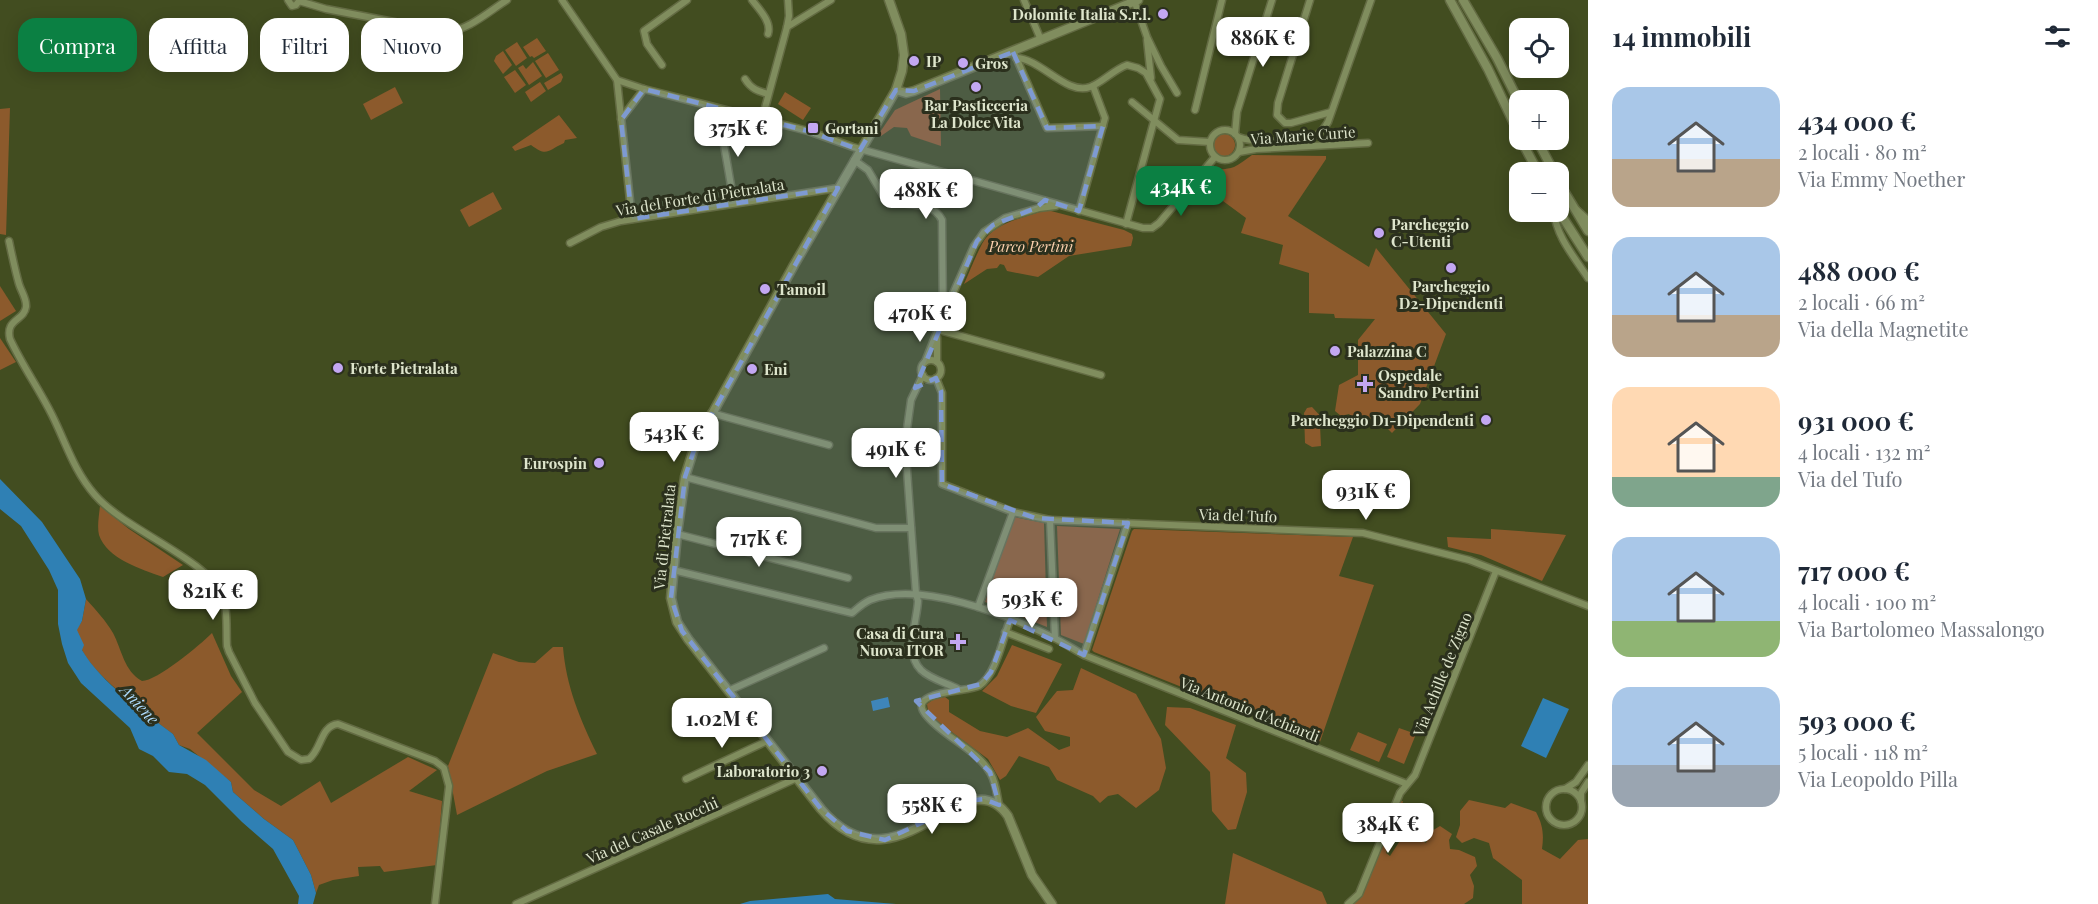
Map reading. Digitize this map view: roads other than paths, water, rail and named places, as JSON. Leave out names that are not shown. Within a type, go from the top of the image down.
[{"type":"street","points":[[288,0],[292,6],[299,1],[326,9],[446,32],[470,24],[507,0]]},
{"type":"street","points":[[562,0],[617,80],[632,219]]},
{"type":"street","points":[[662,65],[647,44],[645,31],[687,0]]},
{"type":"street","points":[[752,0],[768,23],[770,29],[768,34]]},
{"type":"street","points":[[762,119],[787,27],[788,0]]},
{"type":"street","points":[[787,27],[831,0]]},
{"type":"street","name":"Via di Pietralata","points":[[889,0],[901,34],[904,55],[901,77],[884,114],[838,188],[695,445],[684,477],[676,534],[671,598],[677,622],[688,639],[767,741],[836,824],[856,835],[875,840],[890,839],[972,800],[984,799],[999,805]]},
{"type":"street","points":[[1024,0],[1041,40]]},
{"type":"street","points":[[896,90],[909,93],[1015,55],[1041,40],[1136,0],[1147,37],[1177,93]]},
{"type":"street","points":[[1195,110],[1222,0]]},
{"type":"street","points":[[1272,0],[1237,112],[1237,135],[1240,144],[1239,152],[1230,160],[1222,160],[1215,157],[1210,150],[1213,135],[1220,130],[1228,130],[1237,135],[1255,142],[1316,136],[1322,132],[1371,0]]},
{"type":"street","points":[[1310,0],[1278,103],[1277,115],[1285,123],[1292,123],[1331,112]]},
{"type":"street","points":[[1450,0],[1484,62],[1509,115]]},
{"type":"street","points":[[1463,0],[1513,90]]},
{"type":"street","points":[[1147,37],[1151,80]]},
{"type":"street","points":[[1015,55],[1074,86],[1085,88],[1093,86],[1109,74],[1127,65],[1142,70],[1151,80],[1160,99],[1126,224]]},
{"type":"street","points":[[1015,55],[1047,128],[1103,126]]},
{"type":"street","points":[[745,79],[749,86],[768,94]]},
{"type":"street","points":[[617,80],[644,89],[808,130],[861,148],[1064,207],[1147,228],[1155,227],[1178,203],[1215,157]]},
{"type":"street","points":[[1079,211],[1103,126],[1104,114],[1093,86]]},
{"type":"street","points":[[621,120],[644,89]]},
{"type":"street","points":[[1132,102],[1178,140],[1210,142]]},
{"type":"street","points":[[719,116],[734,203]]},
{"type":"street","name":"Via Marie Curie","points":[[1239,152],[1256,149],[1368,143]]},
{"type":"street","points":[[854,160],[867,170],[886,200],[920,205],[941,217],[944,229],[943,317]]},
{"type":"street","name":"Via del Forte di Pietralata","points":[[570,243],[606,225],[632,219],[838,188]]},
{"type":"street","points":[[1036,208],[1041,203],[1039,198]]},
{"type":"street","points":[[1569,201],[1588,231]]},
{"type":"street","points":[[1571,205],[1588,220]]},
{"type":"street","points":[[938,332],[937,363],[941,371],[936,378],[928,379],[923,375],[921,369],[980,236],[1000,221],[1036,208],[1064,207]]},
{"type":"street","points":[[1557,222],[1564,241],[1588,278]]},
{"type":"street","points":[[1564,222],[1588,257]]},
{"type":"street","points":[[9,241],[26,306],[9,328],[10,339],[53,416],[77,473],[96,497],[113,513],[198,568],[219,589],[225,604],[226,646],[255,703],[288,752],[301,760],[309,759],[317,750],[327,729],[338,724],[435,761],[444,768],[449,790],[435,904]]},
{"type":"street","points":[[938,332],[1101,375]]},
{"type":"street","points":[[925,362],[933,360],[937,363]]},
{"type":"street","points":[[923,375],[913,394],[906,426],[905,447],[918,604],[913,647],[915,662],[923,672],[958,689]]},
{"type":"street","name":"Via del Tufo","points":[[936,378],[942,393],[942,484],[1012,512],[1050,520],[1363,532],[1454,556],[1588,606]]},
{"type":"street","points":[[711,414],[829,445]]},
{"type":"street","points":[[684,477],[876,528],[911,528]]},
{"type":"street","points":[[978,607],[1012,512]]},
{"type":"street","points":[[1050,520],[1055,638]]},
{"type":"street","points":[[1084,655],[1128,523]]},
{"type":"street","points":[[676,534],[848,578]]},
{"type":"street","name":"Via Antonio d'Achiardi","points":[[673,570],[852,613],[866,602],[878,597],[916,594],[949,599],[978,607],[1055,638],[1084,655],[1407,784]]},
{"type":"street","name":"Via Achille de Zigno","points":[[1348,904],[1359,894],[1398,796],[1415,775],[1496,570]]},
{"type":"street","points":[[1010,620],[988,677],[975,688],[958,689],[927,698],[922,709],[928,718],[986,767],[995,784],[999,805],[1008,816],[1034,879],[1052,904]]},
{"type":"street","points":[[1005,632],[1049,649]]},
{"type":"street","points":[[728,691],[824,648]]},
{"type":"street","points":[[686,779],[767,741]]},
{"type":"street","points":[[1588,765],[1576,782],[1554,793],[1547,802],[1547,813],[1552,821],[1560,825],[1574,823],[1581,814],[1581,794],[1588,782]]},
{"type":"street","name":"Via del Casale Rocchi","points":[[516,904],[797,778]]},
{"type":"street","points":[[1565,789],[1573,792],[1581,801]]},
{"type":"water","points":[[0,479],[42,522],[80,579],[86,599],[82,621],[77,630],[84,645],[82,650],[90,662],[123,696],[173,734],[179,745],[206,760],[231,782],[233,792],[293,840],[311,875],[316,893],[313,904],[298,904],[299,896],[273,849],[205,785],[187,774],[169,772],[153,756],[139,749],[130,728],[81,683],[68,663],[62,644],[58,624],[58,590],[49,570],[21,526],[0,509]]},
{"type":"water","points":[[888,697],[890,707],[873,711],[871,701]]},
{"type":"water","points":[[1543,698],[1569,709],[1546,758],[1521,746]]},
{"type":"water","points":[[828,894],[835,899],[896,904],[740,904],[750,901]]},
{"type":"place","name":"Dolomite Italia S.r.l.","points":[[1163,14]]},
{"type":"place","name":"IP","points":[[914,61]]},
{"type":"place","name":"Gros","points":[[963,63]]},
{"type":"place","name":"Bar Pasticceria La Dolce Vita","points":[[976,87]]},
{"type":"place","name":"Gortani","points":[[813,128]]},
{"type":"place","name":"Parcheggio C-Utenti","points":[[1379,233]]},
{"type":"place","name":"Parcheggio D2-Dipendenti","points":[[1451,268]]},
{"type":"place","name":"Tamoil","points":[[765,289]]},
{"type":"place","name":"Palazzina C","points":[[1335,351]]},
{"type":"place","name":"Forte Pietralata","points":[[338,368]]},
{"type":"place","name":"Eni","points":[[752,369]]},
{"type":"place","name":"Ospedale Sandro Pertini","points":[[1365,384]]},
{"type":"place","name":"Parcheggio D1-Dipendenti","points":[[1486,420]]},
{"type":"place","name":"Eurospin","points":[[599,463]]},
{"type":"place","name":"Casa di Cura Nuova ITOR","points":[[958,642]]},
{"type":"place","name":"Laboratorio 3","points":[[822,771]]},
{"type":"park label","name":"Parco Pertini","points":[[1031,246]]},
{"type":"water label","name":"Aniene","points":[[140,704]]}]
